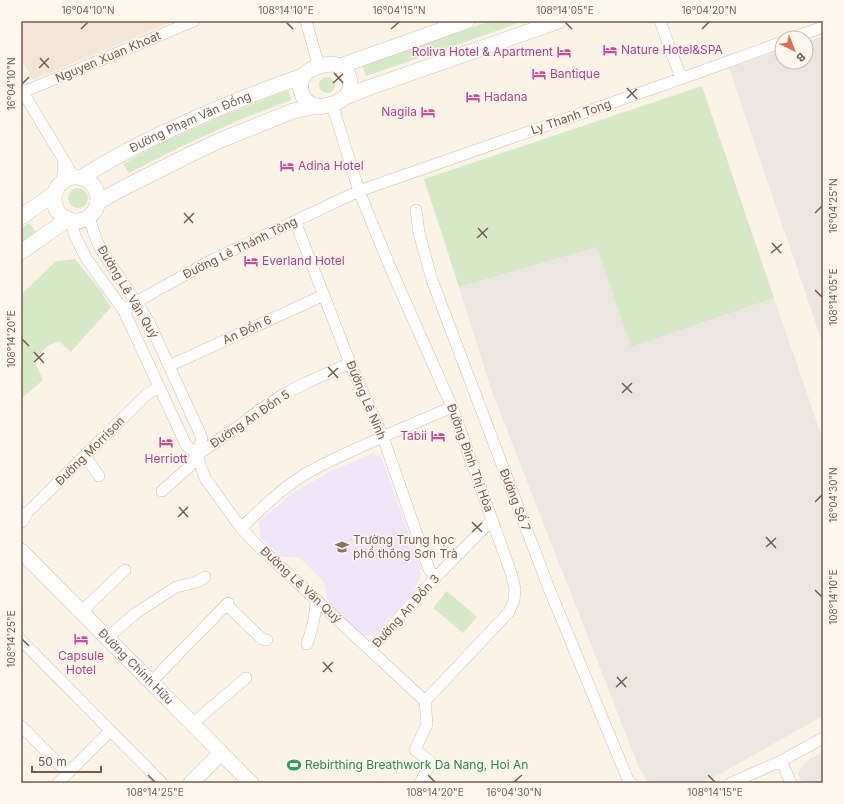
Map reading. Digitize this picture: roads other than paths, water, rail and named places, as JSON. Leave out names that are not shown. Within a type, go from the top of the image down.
[{"type":"main road","points":[[324,105],[311,104],[306,101],[302,95],[301,82],[308,72],[330,64],[340,66],[466,21]]},
{"type":"main road","points":[[98,202],[185,156],[221,140],[293,112],[341,100],[368,88],[559,21]]},
{"type":"main road","points":[[340,66],[347,73],[350,79],[349,91],[345,97]]},
{"type":"main road","name":"Đường Phạm Văn Đồng","points":[[21,217],[68,183],[161,133],[281,83],[304,76]]},
{"type":"main road","points":[[86,179],[94,186],[98,197],[98,202],[93,213],[83,220],[77,221],[69,220],[59,213],[56,208],[54,198],[68,183],[86,179]]},
{"type":"main road","points":[[21,252],[69,220]]},
{"type":"main road","name":"Đường Chính Hữu","points":[[21,552],[251,783]]},
{"type":"main road","points":[[191,783],[221,753]]},
{"type":"street","name":"Nguyen Xuan Khoat","points":[[22,92],[194,21]]},
{"type":"street","points":[[306,21],[319,67]]},
{"type":"street","points":[[660,21],[681,78]]},
{"type":"street","name":"Ly Thanh Tong","points":[[359,191],[774,45]]},
{"type":"street","points":[[22,92],[64,161],[68,183]]},
{"type":"street","name":"Đường Đinh Thị Hòa","points":[[324,105],[390,267],[452,407],[511,573],[515,589],[514,600],[510,612],[425,701]]},
{"type":"street","name":"Đường Lê Thánh Tông","points":[[124,311],[136,302],[208,262],[359,191]]},
{"type":"street","name":"Đường Số 7","points":[[416,210],[419,233],[432,280],[484,419],[555,604],[628,780],[631,783]]},
{"type":"street","name":"Đường Lê Văn Quý","points":[[88,217],[100,248],[149,322],[202,438],[197,454]]},
{"type":"street","name":"Đường Lê Văn Quý","points":[[69,220],[86,258],[124,311],[186,445],[197,454],[205,478],[242,528],[256,544],[425,701]]},
{"type":"street","name":"Đường Lê Ninh","points":[[295,221],[350,363],[382,436],[429,569],[435,578]]},
{"type":"street","name":"An Đồn 6","points":[[169,366],[324,295]]},
{"type":"street","name":"Đường An Đồn 5","points":[[162,491],[189,467],[197,454],[261,409],[284,394],[350,363]]},
{"type":"street","name":"Đường Morrison","points":[[22,517],[146,395],[159,387]]},
{"type":"street","points":[[242,528],[270,501],[306,473],[382,436],[452,407]]},
{"type":"street","points":[[85,456],[99,476]]},
{"type":"street","name":"Đường An Đồn 3","points":[[370,650],[435,578],[492,520]]},
{"type":"street","points":[[81,612],[125,570]]},
{"type":"street","points":[[107,638],[136,613],[176,587],[196,582],[205,577]]},
{"type":"street","points":[[307,644],[316,612],[316,599]]},
{"type":"street","points":[[151,682],[228,604],[262,639],[267,640]]},
{"type":"street","points":[[21,640],[162,783]]},
{"type":"street","points":[[192,724],[246,678]]},
{"type":"street","points":[[420,783],[431,762],[415,750],[427,724],[425,701]]},
{"type":"street","points":[[21,726],[68,773]]},
{"type":"street","points":[[58,783],[110,731]]},
{"type":"street","points":[[731,783],[776,763],[823,738]]},
{"type":"street","points":[[776,763],[791,783]]},
{"type":"place","name":"Nature Hotel&SPA","points":[[610,50]]},
{"type":"place","name":"Roliva Hotel & Apartment","points":[[564,52]]},
{"type":"place","name":"Bantique","points":[[539,74]]},
{"type":"place","name":"Hadana","points":[[473,97]]},
{"type":"place","name":"Nagila","points":[[428,112]]},
{"type":"place","name":"Adina Hotel","points":[[287,166]]},
{"type":"place","name":"Everland Hotel","points":[[251,261]]},
{"type":"place","name":"Tabii","points":[[438,436]]},
{"type":"place","name":"Herriott","points":[[166,442]]},
{"type":"place","name":"Trường Trung học phổ thông Sơn Trà","points":[[342,547]]},
{"type":"place","name":"Capsule Hotel","points":[[81,639]]},
{"type":"place","name":"Rebirthing Breathwork Da Nang, Hoi An","points":[[294,765]]}]
